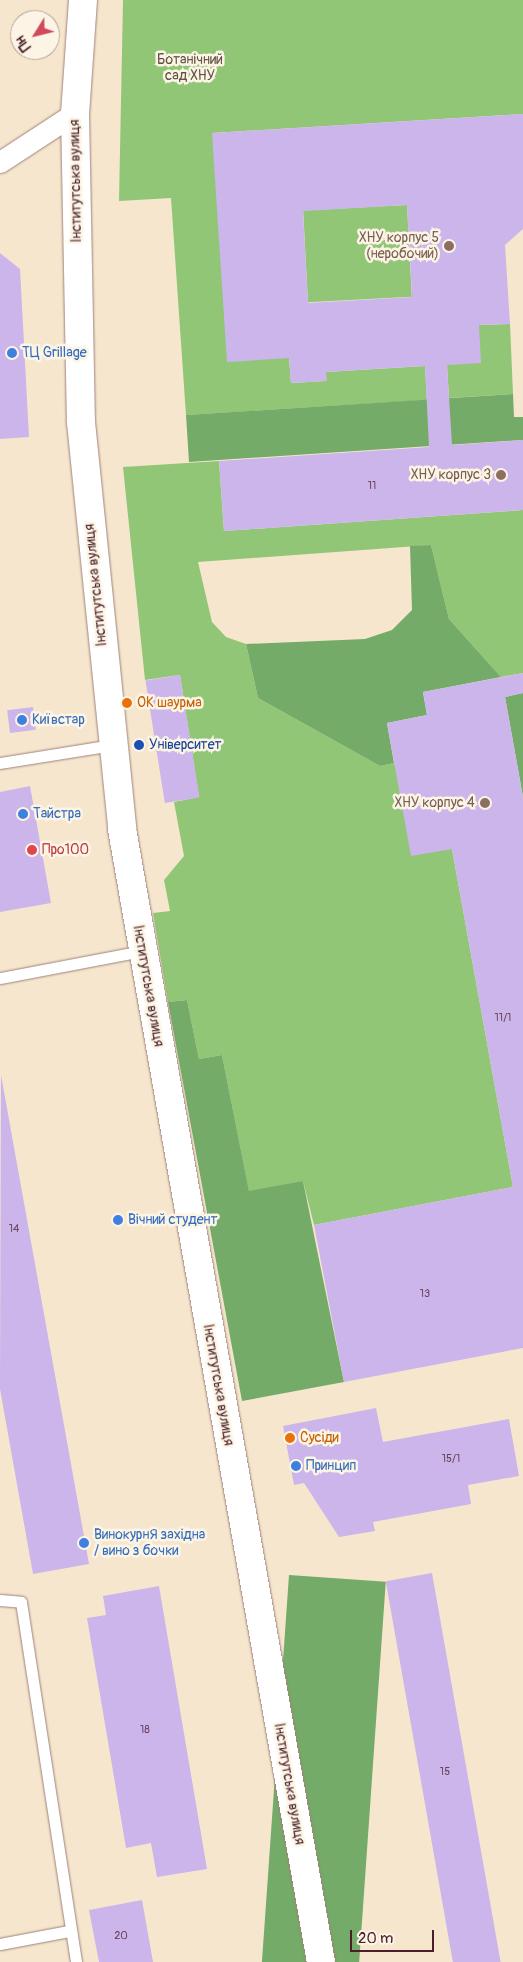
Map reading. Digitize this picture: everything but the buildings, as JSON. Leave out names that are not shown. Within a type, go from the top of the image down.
[{"type":"street","name":"Інститутська вулиця","points":[[82,0],[76,113],[81,422],[112,746],[142,951],[321,1962]]},
{"type":"street","points":[[0,162],[76,113]]},
{"type":"lane","points":[[0,763],[112,746]]},
{"type":"lane","points":[[0,978],[142,951]]},
{"type":"lane","points":[[0,1600],[21,1602],[69,1931],[76,1962]]},
{"type":"lane","points":[[0,1944],[69,1931]]},
{"type":"green space","name":"Ботанічний сад ХНУ","points":[[123,0],[523,0],[523,114],[212,133],[289,358],[291,383],[326,381],[326,372],[425,366],[427,400],[186,415],[171,198],[119,201]]},
{"type":"green space","points":[[407,205],[412,297],[308,302],[303,210]]},
{"type":"green space","points":[[510,324],[513,394],[449,398],[447,365],[479,325]]},
{"type":"green space","points":[[513,394],[514,417],[523,417],[523,440],[189,462],[186,415]]},
{"type":"green space","points":[[219,461],[224,531],[523,510],[523,673],[501,677],[449,619],[431,545],[198,562],[212,622],[226,637],[246,644],[258,698],[380,766],[394,763],[452,849],[513,1187],[314,1225],[303,1181],[249,1192],[222,1055],[199,1059],[187,1000],[168,1002],[153,913],[170,911],[164,880],[184,856],[174,802],[199,797],[180,675],[145,680],[123,467]]},
{"type":"green space","points":[[431,545],[449,619],[501,677],[423,692],[427,715],[387,723],[394,763],[380,766],[258,698],[246,644],[365,639],[392,630],[412,610],[410,546]]},
{"type":"green space","points":[[523,693],[523,797],[505,697]]},
{"type":"green space","points":[[187,1000],[199,1059],[222,1055],[249,1191],[303,1181],[344,1382],[242,1401],[168,1002]]},
{"type":"green space","points":[[289,1575],[386,1582],[359,1962],[262,1962]]},
{"type":"place","name":"ХНУ корпус 5 (неробочий)","points":[[449,246]]},
{"type":"place","name":"ТЦ Grillage","points":[[12,353]]},
{"type":"place","name":"ХНУ корпус 3","points":[[501,475]]},
{"type":"place","name":"ОК шаурма","points":[[127,703]]},
{"type":"place","name":"Київстар","points":[[22,720]]},
{"type":"place","name":"Університет","points":[[139,745]]},
{"type":"place","name":"ХНУ корпус 4","points":[[485,803]]},
{"type":"place","name":"Тайстра","points":[[23,814]]},
{"type":"place","name":"Про100","points":[[32,850]]},
{"type":"place","name":"Вічний студент","points":[[118,1220]]},
{"type":"place","name":"Сусіди","points":[[290,1438]]},
{"type":"place","name":"Принцип","points":[[296,1466]]},
{"type":"place","name":"ВинокурнЯ західна / вино з бочки","points":[[84,1543]]}]
